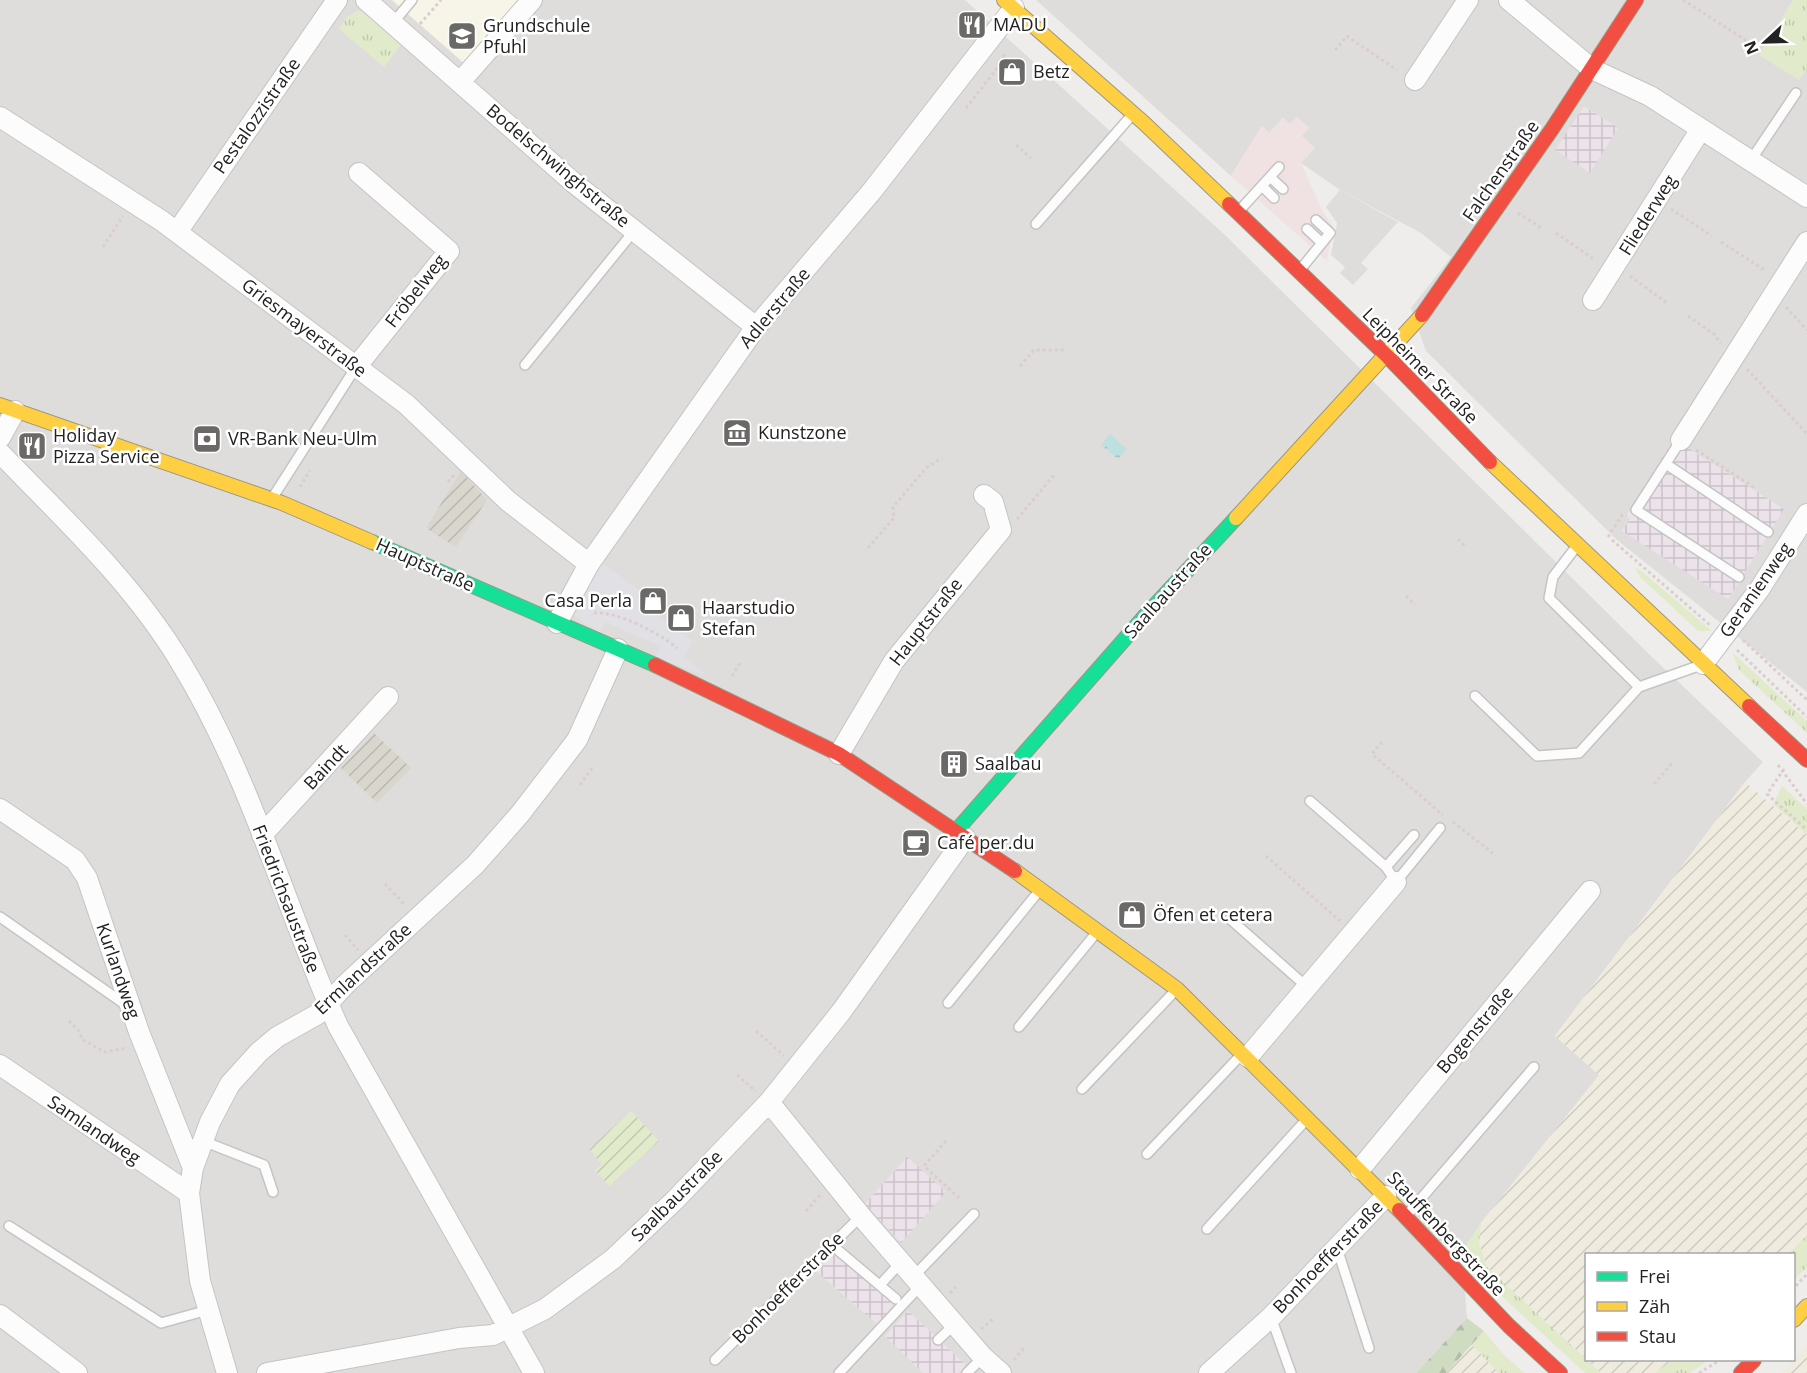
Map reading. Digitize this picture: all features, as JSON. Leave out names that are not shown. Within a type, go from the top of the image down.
[{"type":"street","name":"Pestalozzistraße","points":[[177,232],[337,0]]},
{"type":"street","name":"Bodelschwinghstraße","points":[[366,0],[574,183],[756,327]]},
{"type":"street","points":[[460,82],[532,0]]},
{"type":"street","points":[[1415,80],[1468,0]]},
{"type":"street","points":[[1509,0],[1592,69],[1650,96],[1807,197]]},
{"type":"street","name":"Falchenstraße","points":[[1388,357],[1414,327],[1502,202],[1636,0]]},
{"type":"street","name":"Leipheimer Straße","points":[[1009,4],[1134,113],[1388,357],[1458,431],[1577,546],[1802,755]]},
{"type":"street","name":"Adlerstraße","points":[[557,623],[589,564],[756,327],[872,191],[1009,4]]},
{"type":"street","name":"Griesmayerstraße","points":[[0,117],[177,232],[356,367],[406,405],[508,501],[589,564]]},
{"type":"street","name":"Fliederweg","points":[[1593,300],[1701,129]]},
{"type":"street","name":"Fröbelweg","points":[[356,367],[449,251],[359,173]]},
{"type":"street","points":[[1682,440],[1807,242]]},
{"type":"street","name":"Saalbaustraße","points":[[267,1373],[336,1368],[459,1338],[493,1335],[511,1329],[545,1309],[613,1259],[675,1200],[769,1102],[841,1012],[961,835],[1168,591],[1388,357]]},
{"type":"street","points":[[0,438],[7,408]]},
{"type":"street","name":"Hauptstraße","points":[[7,408],[272,499],[741,703],[839,754],[961,835]]},
{"type":"street","name":"Friedrichsaustraße","points":[[0,453],[132,593],[181,663],[228,750],[327,1004],[389,1120],[511,1329],[534,1373]]},
{"type":"street","points":[[984,495],[993,502],[1001,530]]},
{"type":"street","name":"Geranienweg","points":[[1703,664],[1726,635],[1807,514]]},
{"type":"street","name":"Hauptstraße","points":[[839,754],[894,661],[1001,530]]},
{"type":"street","name":"Ermlandstraße","points":[[227,1373],[200,1281],[189,1193],[193,1167],[202,1140],[230,1084],[242,1068],[277,1037],[318,1014],[475,865],[568,752],[586,722],[618,649]]},
{"type":"street","name":"Baindt","points":[[261,835],[388,697]]},
{"type":"street","name":"Kurlandweg","points":[[0,809],[75,860],[87,878],[143,1044],[193,1167]]},
{"type":"street","name":"Stauffenbergstraße","points":[[961,835],[1099,930],[1177,989],[1360,1169],[1495,1312],[1560,1373]]},
{"type":"street","points":[[1246,1055],[1353,932],[1391,874]]},
{"type":"street","name":"Bogenstraße","points":[[1360,1169],[1590,891]]},
{"type":"street","name":"Samlandweg","points":[[0,1065],[189,1193]]},
{"type":"street","points":[[769,1102],[861,1216],[983,1357],[1001,1373]]},
{"type":"street","name":"Bonhoefferstraße","points":[[1209,1373],[1270,1317],[1386,1196]]},
{"type":"street","points":[[1795,1319],[1807,1306]]},
{"type":"street","points":[[0,1315],[77,1373]]},
{"type":"street","points":[[1741,1373],[1752,1361]]},
{"type":"lane","points":[[393,23],[412,0]]},
{"type":"lane","points":[[1751,160],[1796,93]]},
{"type":"lane","points":[[1036,224],[1134,113]]},
{"type":"lane","points":[[1238,213],[1280,167]]},
{"type":"lane","points":[[1270,177],[1282,189]]},
{"type":"lane","points":[[1262,186],[1274,198]]},
{"type":"lane","points":[[1299,271],[1330,233],[1316,220]]},
{"type":"lane","points":[[1307,229],[1322,243]]},
{"type":"lane","points":[[525,365],[634,231]]},
{"type":"lane","points":[[272,499],[356,367]]},
{"type":"lane","points":[[1682,440],[1636,510],[1739,578]]},
{"type":"lane","points":[[1666,464],[1768,532]]},
{"type":"lane","points":[[1577,546],[1553,577],[1549,598],[1599,644],[1639,687]]},
{"type":"lane","points":[[1475,696],[1537,756],[1579,753],[1639,687],[1703,664]]},
{"type":"lane","points":[[1310,801],[1391,874]]},
{"type":"lane","points":[[1391,874],[1440,828]]},
{"type":"lane","points":[[1391,874],[1414,835]]},
{"type":"lane","points":[[948,1003],[1041,889]]},
{"type":"lane","points":[[0,917],[131,1009]]},
{"type":"lane","points":[[1230,919],[1307,987]]},
{"type":"lane","points":[[1019,1026],[1099,930]]},
{"type":"lane","points":[[1082,1089],[1177,989]]},
{"type":"lane","points":[[1147,1154],[1246,1055]]},
{"type":"lane","points":[[1405,1218],[1534,1066]]},
{"type":"lane","points":[[1207,1229],[1308,1117]]},
{"type":"lane","points":[[202,1140],[264,1164],[273,1191]]},
{"type":"lane","points":[[839,1373],[912,1274],[974,1214]]},
{"type":"lane","name":"Bonhoefferstraße","points":[[715,1360],[861,1216]]},
{"type":"lane","points":[[9,1226],[160,1323],[208,1310]]},
{"type":"lane","points":[[1337,1248],[1369,1348]]},
{"type":"lane","points":[[844,1253],[896,1299]]},
{"type":"lane","points":[[880,1285],[912,1274]]},
{"type":"lane","name":"Bonhoefferstraße","points":[[1270,1317],[1291,1373]]},
{"type":"lane","points":[[938,1340],[955,1324]]},
{"type":"lane","points":[[967,1373],[983,1357]]},
{"type":"path","points":[[409,38],[441,0]]},
{"type":"path","points":[[1683,0],[1747,41]]},
{"type":"path","points":[[1335,50],[1347,36],[1397,70]]},
{"type":"path","points":[[1016,145],[1031,158]]},
{"type":"path","points":[[1658,200],[1712,236]]},
{"type":"path","points":[[103,247],[133,202]]},
{"type":"path","points":[[1502,202],[1543,230]]},
{"type":"path","points":[[1556,233],[1667,303]]},
{"type":"path","points":[[1721,242],[1778,289],[1807,330]]},
{"type":"path","points":[[1688,316],[1736,355],[1807,434]]},
{"type":"path","points":[[1020,366],[1034,350],[1066,350]]},
{"type":"path","points":[[1682,440],[1755,488]]},
{"type":"path","points":[[868,548],[894,518],[893,507],[926,468],[942,458]]},
{"type":"path","points":[[298,489],[310,470]]},
{"type":"path","points":[[1001,530],[1018,519],[1055,474]]},
{"type":"path","points":[[1608,537],[1625,511]]},
{"type":"path","points":[[1458,539],[1466,547]]},
{"type":"path","points":[[1612,540],[1807,700]]},
{"type":"path","points":[[1406,596],[1415,605]]},
{"type":"path","points":[[585,614],[606,612],[664,638],[681,652]]},
{"type":"path","points":[[1726,635],[1807,717]]},
{"type":"path","points":[[1382,742],[1372,754],[1447,819],[1496,856]]},
{"type":"path","points":[[1802,755],[1782,772],[1767,794],[1807,830]]},
{"type":"path","points":[[1773,758],[1807,804]]},
{"type":"path","points":[[1654,784],[1673,762]]},
{"type":"path","points":[[580,785],[592,768]]},
{"type":"path","points":[[1266,856],[1353,932]]},
{"type":"path","points":[[385,884],[417,918]]},
{"type":"path","points":[[69,1022],[79,1030],[82,1039],[104,1052],[143,1044]]},
{"type":"path","points":[[756,1031],[797,1067]]},
{"type":"path","points":[[737,1075],[769,1102]]},
{"type":"path","points":[[946,1141],[924,1166],[959,1198]]},
{"type":"path","points":[[1795,1287],[1807,1274]]},
{"type":"path","points":[[1699,1373],[1717,1361]]},
{"type":"shaded area","points":[[0,0],[965,0],[1225,235],[1651,656],[1763,762],[1745,782],[1555,1036],[1600,1075],[1481,1223],[1462,1252],[1467,1318],[1416,1373],[0,1373]]},
{"type":"shaded area","name":"Grundschule Pfuhl","points":[[392,0],[519,0],[466,65]]},
{"type":"shaded area","points":[[1036,0],[1807,0],[1807,692],[1617,540],[1426,351],[1411,308],[1451,257],[1421,233],[1340,190],[1301,163],[1302,135],[1309,128],[1297,117],[1290,124],[1283,118],[1269,133],[1262,126],[1231,176]]},
{"type":"shaded area","points":[[1584,106],[1618,128],[1590,173],[1555,150]]},
{"type":"shaded area","points":[[1297,117],[1309,128],[1302,136],[1315,148],[1301,163],[1322,210],[1333,226],[1327,261],[1231,176],[1262,126],[1269,133],[1283,118],[1290,124]]},
{"type":"shaded area","points":[[1340,190],[1398,222],[1361,263],[1368,269],[1353,285],[1340,273],[1345,267],[1331,255],[1337,223],[1326,207]]},
{"type":"shaded area","points":[[1674,439],[1784,509],[1728,599],[1622,531],[1630,519],[1626,516]]},
{"type":"shaded area","points":[[215,458],[256,472],[252,485],[211,471]]},
{"type":"shaded area","points":[[461,471],[487,500],[456,547],[426,528]]},
{"type":"shaded area","points":[[1616,493],[1625,499],[1608,527],[1598,521]]},
{"type":"shaded area","points":[[601,563],[643,592],[637,602],[693,641],[684,657],[707,675],[655,658],[660,646],[605,622],[599,633],[574,615],[575,604]]},
{"type":"shaded area","points":[[1576,589],[1642,656],[1636,676],[1570,609]]},
{"type":"shaded area","points":[[1477,607],[1513,640],[1506,649],[1512,655],[1466,706],[1422,667]]},
{"type":"shaded area","points":[[604,622],[660,646],[655,658],[599,633]]},
{"type":"shaded area","points":[[374,733],[411,768],[377,803],[341,768]]},
{"type":"shaded area","points":[[1745,782],[1807,835],[1807,1235],[1789,1253],[1585,1253],[1585,1358],[1487,1267],[1479,1243],[1481,1223],[1599,1075],[1555,1036]]},
{"type":"shaded area","points":[[907,1157],[946,1192],[901,1243],[865,1204]]},
{"type":"shaded area","points":[[849,1235],[865,1249],[856,1259],[840,1245]]},
{"type":"shaded area","points":[[840,1245],[900,1297],[877,1324],[817,1272]]},
{"type":"shaded area","points":[[908,1311],[966,1365],[959,1373],[923,1373],[885,1336]]},
{"type":"shaded area","points":[[1092,1342],[1116,1363],[1111,1373],[1049,1373],[1074,1344],[1086,1349]]},
{"type":"shaded area","points":[[1472,1345],[1499,1373],[1446,1373]]},
{"type":"shaded area","points":[[1807,1345],[1807,1373],[1781,1373],[1792,1361],[1795,1361],[1795,1358]]},
{"type":"shaded area","points":[[1588,1361],[1672,1361],[1655,1373],[1601,1373]]},
{"type":"green space","points":[[1793,0],[1807,0],[1807,68],[1799,80],[1759,55]]},
{"type":"green space","points":[[359,10],[403,42],[384,67],[339,29],[348,16]]},
{"type":"green space","points":[[1634,567],[1643,572],[1712,631],[1698,631],[1641,578]]},
{"type":"green space","points":[[1732,652],[1807,721],[1807,733],[1739,670]]},
{"type":"green space","points":[[1782,786],[1807,809],[1807,835],[1773,804]]},
{"type":"green space","points":[[631,1111],[659,1141],[609,1186],[595,1170],[602,1164],[589,1149]]},
{"type":"green space","points":[[1481,1223],[1479,1243],[1487,1267],[1585,1358],[1585,1361],[1588,1361],[1601,1373],[1585,1373],[1482,1278],[1462,1252]]},
{"type":"green space","points":[[1807,1235],[1807,1267],[1795,1279],[1795,1253],[1789,1253]]},
{"type":"green space","points":[[1467,1318],[1484,1331],[1446,1373],[1416,1373]]},
{"type":"green space","points":[[1484,1331],[1503,1354],[1524,1373],[1499,1373],[1472,1345]]},
{"type":"green space","points":[[1672,1361],[1708,1361],[1690,1373],[1655,1373]]},
{"type":"water","points":[[1110,434],[1127,449],[1118,459],[1101,445]]},
{"type":"traffic: fast","points":[[956,831],[1144,617],[1236,518]]},
{"type":"traffic: fast","points":[[372,542],[655,665]]},
{"type":"traffic: slow","points":[[1004,0],[1144,123],[1229,204]]},
{"type":"traffic: slow","points":[[1236,518],[1422,315]]},
{"type":"traffic: slow","points":[[0,405],[282,503],[372,542]]},
{"type":"traffic: slow","points":[[1490,462],[1749,706]]},
{"type":"traffic: slow","points":[[1015,871],[1177,989],[1399,1210]]},
{"type":"traffic: slow","points":[[1795,1319],[1807,1306]]},
{"type":"traffic: jam","points":[[1422,315],[1552,129],[1636,0]]},
{"type":"traffic: jam","points":[[1229,204],[1388,357],[1490,462]]},
{"type":"traffic: jam","points":[[655,665],[839,754],[1015,871]]},
{"type":"traffic: jam","points":[[1749,706],[1807,760]]},
{"type":"traffic: jam","points":[[1399,1210],[1509,1326],[1560,1373]]},
{"type":"traffic: jam","points":[[1741,1373],[1753,1361]]},
{"type":"place","name":"MADU","points":[[972,25]]},
{"type":"place","name":"Grundschule Pfuhl","points":[[462,36]]},
{"type":"place","name":"Betz","points":[[1012,72]]},
{"type":"place","name":"Kunstzone","points":[[737,433]]},
{"type":"place","name":"VR-Bank Neu-Ulm","points":[[207,439]]},
{"type":"place","name":"Holiday Pizza Service","points":[[32,446]]},
{"type":"place","name":"Casa Perla","points":[[653,601]]},
{"type":"place","name":"Haarstudio Stefan","points":[[681,618]]},
{"type":"place","name":"Saalbau","points":[[954,764]]},
{"type":"place","name":"Café per.du","points":[[916,843]]},
{"type":"place","name":"Öfen et cetera","points":[[1132,915]]}]
